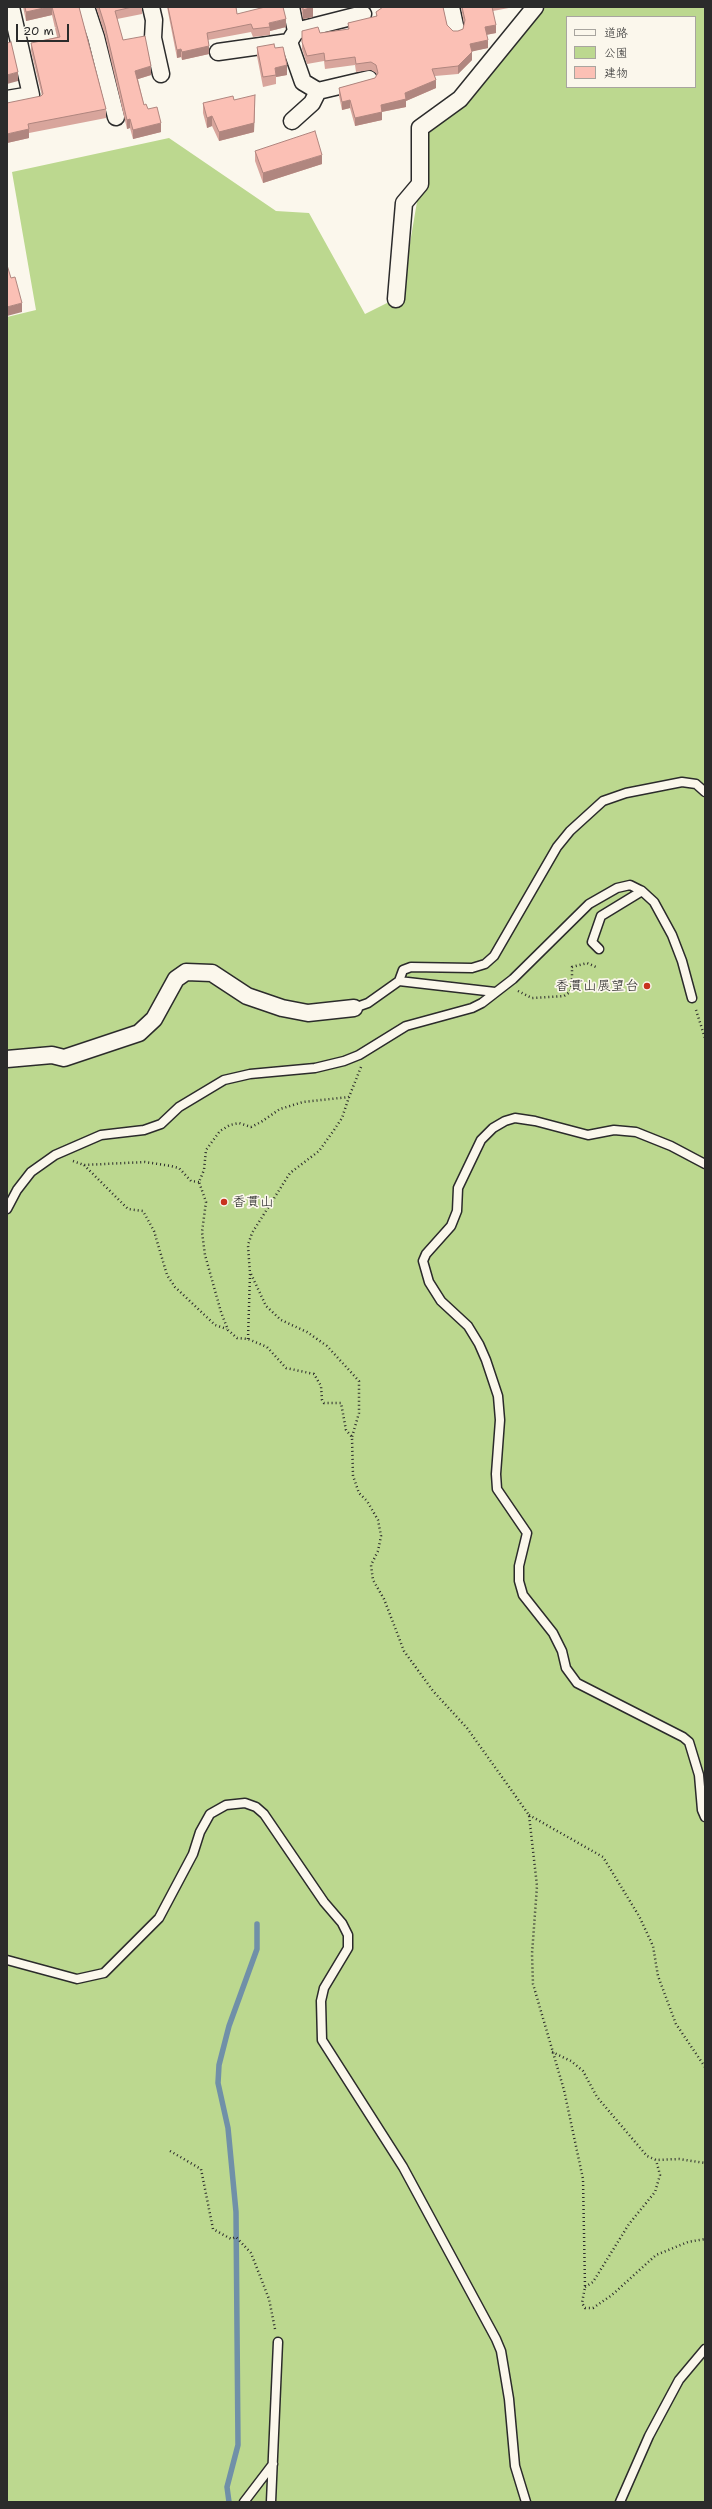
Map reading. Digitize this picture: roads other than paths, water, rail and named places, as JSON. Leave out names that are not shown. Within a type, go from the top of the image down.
[{"type":"street","points":[[7,99],[31,95],[12,7]]},
{"type":"street","points":[[86,7],[96,37],[116,117]]},
{"type":"street","points":[[151,7],[154,20],[153,38],[161,74]]},
{"type":"street","points":[[291,7],[292,36],[303,82],[318,91],[369,79]]},
{"type":"street","points":[[452,7],[456,30]]},
{"type":"street","points":[[396,299],[404,203],[420,184],[420,128],[460,99],[535,7]]},
{"type":"street","points":[[218,52],[292,36],[363,14]]},
{"type":"street","points":[[292,121],[312,103],[318,91]]},
{"type":"street","points":[[7,1059],[52,1055],[64,1058],[139,1033],[154,1019],[176,979],[186,972],[212,973],[247,996],[282,1008],[308,1013],[354,1008]]},
{"type":"lane","points":[[354,1008],[368,1003],[399,981],[403,970],[411,967],[472,968],[485,964],[494,956],[557,847],[570,831],[603,801],[645,788],[682,782],[696,784],[705,792]]},
{"type":"lane","points":[[7,1209],[17,1190],[31,1172],[55,1155],[101,1136],[144,1130],[160,1124],[179,1107],[224,1080],[250,1074],[315,1068],[359,1055],[406,1026],[472,1008],[513,979],[562,929],[603,894],[630,885],[642,891],[654,902],[672,935],[682,961],[692,998]]},
{"type":"lane","points":[[599,949],[592,942],[601,916],[642,891]]},
{"type":"lane","points":[[399,981],[495,992]]},
{"type":"lane","points":[[705,1164],[671,1146],[636,1132],[614,1130],[588,1135],[534,1120],[515,1118],[505,1121],[493,1128],[481,1140],[458,1188],[458,1211],[451,1226],[426,1254],[423,1261],[428,1282],[442,1301],[468,1326],[478,1344],[486,1360],[498,1396],[500,1420],[496,1474],[498,1489],[528,1533],[519,1566],[519,1581],[523,1595],[553,1632],[562,1650],[566,1668],[577,1683],[684,1737],[689,1742],[699,1775],[702,1810],[705,1817]]},
{"type":"lane","points":[[7,1960],[77,1979],[104,1973],[159,1918],[193,1854],[210,1814],[226,1805],[245,1803],[256,1807],[264,1814],[324,1902],[342,1923],[348,1935],[348,1948],[324,1988],[321,2001],[322,2040],[403,2166],[496,2339],[501,2351],[509,2399],[515,2466],[526,2502]]},
{"type":"lane","points":[[272,2502],[278,2342]]},
{"type":"lane","points":[[620,2502],[649,2436],[679,2380],[705,2349]]},
{"type":"lane","points":[[244,2502],[273,2464]]},
{"type":"waterway","points":[[229,2502],[227,2487],[238,2445],[236,2212],[228,2128],[218,2083],[219,2065],[229,2026],[257,1949],[257,1924]]},
{"type":"place","name":"香貫山展望台","points":[[647,986]]},
{"type":"place","name":"香貫山","points":[[224,1202]]}]
